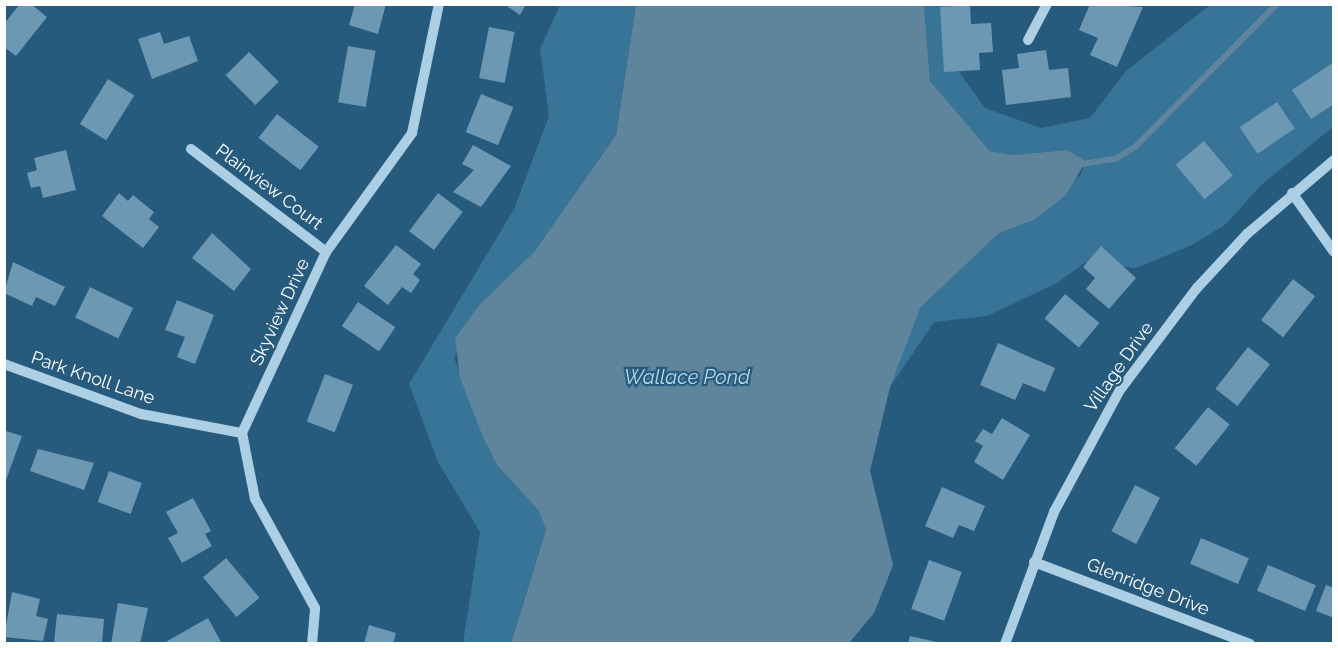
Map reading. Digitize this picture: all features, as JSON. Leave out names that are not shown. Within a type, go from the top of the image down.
[{"type":"street","name":"Skyview Drive","points":[[242,433],[326,252],[412,133],[439,4]]},
{"type":"street","points":[[1028,40],[1047,4]]},
{"type":"street","name":"Plainview Court","points":[[191,149],[326,252]]},
{"type":"street","name":"Village Drive","points":[[1005,644],[1034,562],[1084,450],[1120,390],[1197,288],[1292,193],[1334,160]]},
{"type":"street","points":[[1292,193],[1334,252]]},
{"type":"street","name":"Park Knoll Lane","points":[[4,364],[141,414],[242,433]]},
{"type":"street","points":[[242,433],[255,499],[315,608],[312,644]]},
{"type":"street","name":"Glenridge Drive","points":[[1034,562],[1250,644]]},
{"type":"shaded area","points":[[560,5],[636,5],[616,135],[534,252],[480,304],[454,358],[497,465],[538,510],[546,530],[511,643],[463,643],[480,532],[438,462],[409,384],[514,209],[549,116],[540,49]]},
{"type":"shaded area","points":[[924,5],[948,5],[951,61],[985,108],[1041,128],[1090,118],[1126,71],[1210,5],[1333,5],[1333,127],[1261,185],[1226,224],[1192,245],[1136,268],[1086,262],[1057,283],[987,316],[934,322],[890,387],[870,471],[893,565],[874,613],[849,643],[785,644],[795,534],[920,308],[999,233],[1034,220],[1081,174],[1086,161],[1067,150],[1012,155],[990,151],[930,81]]},
{"type":"water","name":"Wallace Pond","points":[[636,5],[924,5],[930,81],[990,151],[1012,155],[1067,150],[1086,161],[1066,195],[1034,220],[999,233],[920,308],[890,387],[870,471],[893,565],[874,613],[849,643],[511,643],[546,530],[538,510],[497,465],[483,437],[460,378],[455,338],[480,304],[534,252],[616,135]]},
{"type":"building","points":[[20,4],[31,4],[47,17],[16,56],[4,47],[4,24]]},
{"type":"building","points":[[355,4],[386,4],[378,34],[349,25]]},
{"type":"building","points":[[504,4],[526,4],[520,15]]},
{"type":"building","points":[[1090,4],[1143,7],[1117,67],[1090,55],[1098,38],[1079,30]]},
{"type":"building","points":[[970,5],[971,24],[991,23],[993,52],[979,53],[980,70],[944,72],[940,7]]},
{"type":"building","points":[[489,27],[515,32],[505,83],[479,78]]},
{"type":"building","points":[[160,32],[164,44],[189,36],[198,61],[152,79],[138,39]]},
{"type":"building","points":[[348,46],[376,51],[366,107],[338,102]]},
{"type":"building","points":[[1046,50],[1049,70],[1068,68],[1071,97],[1006,105],[1002,70],[1019,68],[1017,54]]},
{"type":"building","points":[[249,52],[279,82],[255,105],[226,75]]},
{"type":"building","points":[[1334,62],[1334,104],[1311,119],[1292,90]]},
{"type":"building","points":[[108,79],[134,95],[106,140],[80,124]]},
{"type":"building","points":[[481,94],[513,107],[498,145],[466,132]]},
{"type":"building","points":[[1277,102],[1295,129],[1258,154],[1240,127]]},
{"type":"building","points":[[277,114],[319,147],[300,170],[259,138]]},
{"type":"building","points":[[1204,141],[1233,175],[1205,199],[1176,165]]},
{"type":"building","points":[[473,145],[511,166],[481,207],[453,192],[474,170],[462,164]]},
{"type":"building","points":[[66,150],[76,190],[43,198],[40,186],[31,188],[27,173],[37,170],[34,158]]},
{"type":"building","points":[[119,193],[128,201],[133,195],[154,212],[149,219],[159,227],[143,248],[102,216]]},
{"type":"building","points":[[438,193],[463,212],[434,250],[409,231]]},
{"type":"building","points":[[212,233],[251,269],[234,291],[192,258]]},
{"type":"building","points":[[396,245],[421,264],[413,274],[420,280],[411,293],[402,287],[388,305],[364,286]]},
{"type":"building","points":[[1101,246],[1136,278],[1109,309],[1086,289],[1095,278],[1083,267]]},
{"type":"building","points":[[13,262],[65,287],[55,306],[36,297],[32,306],[4,293]]},
{"type":"building","points":[[1293,279],[1315,296],[1283,337],[1261,320]]},
{"type":"building","points":[[90,287],[133,308],[118,339],[75,318]]},
{"type":"building","points":[[1065,294],[1099,323],[1079,347],[1044,319]]},
{"type":"building","points":[[177,300],[214,315],[195,364],[177,357],[185,337],[165,330]]},
{"type":"building","points":[[358,302],[395,327],[379,351],[342,326]]},
{"type":"building","points":[[998,343],[1055,368],[1045,392],[1023,383],[1015,400],[980,385]]},
{"type":"building","points":[[1248,347],[1270,364],[1237,406],[1215,389]]},
{"type":"building","points":[[325,374],[353,385],[335,432],[307,422]]},
{"type":"building","points":[[1208,407],[1230,425],[1196,466],[1175,448]]},
{"type":"building","points":[[1002,418],[1030,435],[1003,480],[974,462],[983,446],[975,441],[983,429],[992,434]]},
{"type":"building","points":[[6,431],[22,436],[5,483],[4,436]]},
{"type":"building","points":[[38,449],[94,463],[84,490],[30,471]]},
{"type":"building","points":[[109,471],[142,483],[131,514],[98,502]]},
{"type":"building","points":[[1135,485],[1160,498],[1136,544],[1111,531]]},
{"type":"building","points":[[942,487],[985,506],[974,531],[959,525],[953,538],[925,526]]},
{"type":"building","points":[[193,498],[211,531],[205,534],[212,546],[182,563],[168,538],[178,533],[166,512]]},
{"type":"building","points":[[1201,538],[1249,558],[1238,584],[1190,564]]},
{"type":"building","points":[[226,558],[259,598],[236,617],[203,577]]},
{"type":"building","points":[[929,560],[962,572],[944,621],[911,609]]},
{"type":"building","points":[[1268,565],[1316,585],[1305,611],[1257,591]]},
{"type":"building","points":[[1326,585],[1334,588],[1334,618],[1316,611]]},
{"type":"building","points":[[12,592],[40,599],[36,616],[48,619],[43,641],[4,637]]},
{"type":"building","points":[[118,603],[148,608],[140,644],[111,644]]},
{"type":"building","points":[[57,614],[104,619],[102,644],[54,643]]},
{"type":"building","points":[[208,618],[222,644],[162,644]]},
{"type":"building","points":[[369,625],[396,633],[393,644],[364,644]]},
{"type":"building","points":[[910,636],[941,643],[941,644],[908,644]]},
{"type":"waterway","points":[[1076,165],[1115,159],[1135,147],[1277,4]]}]
